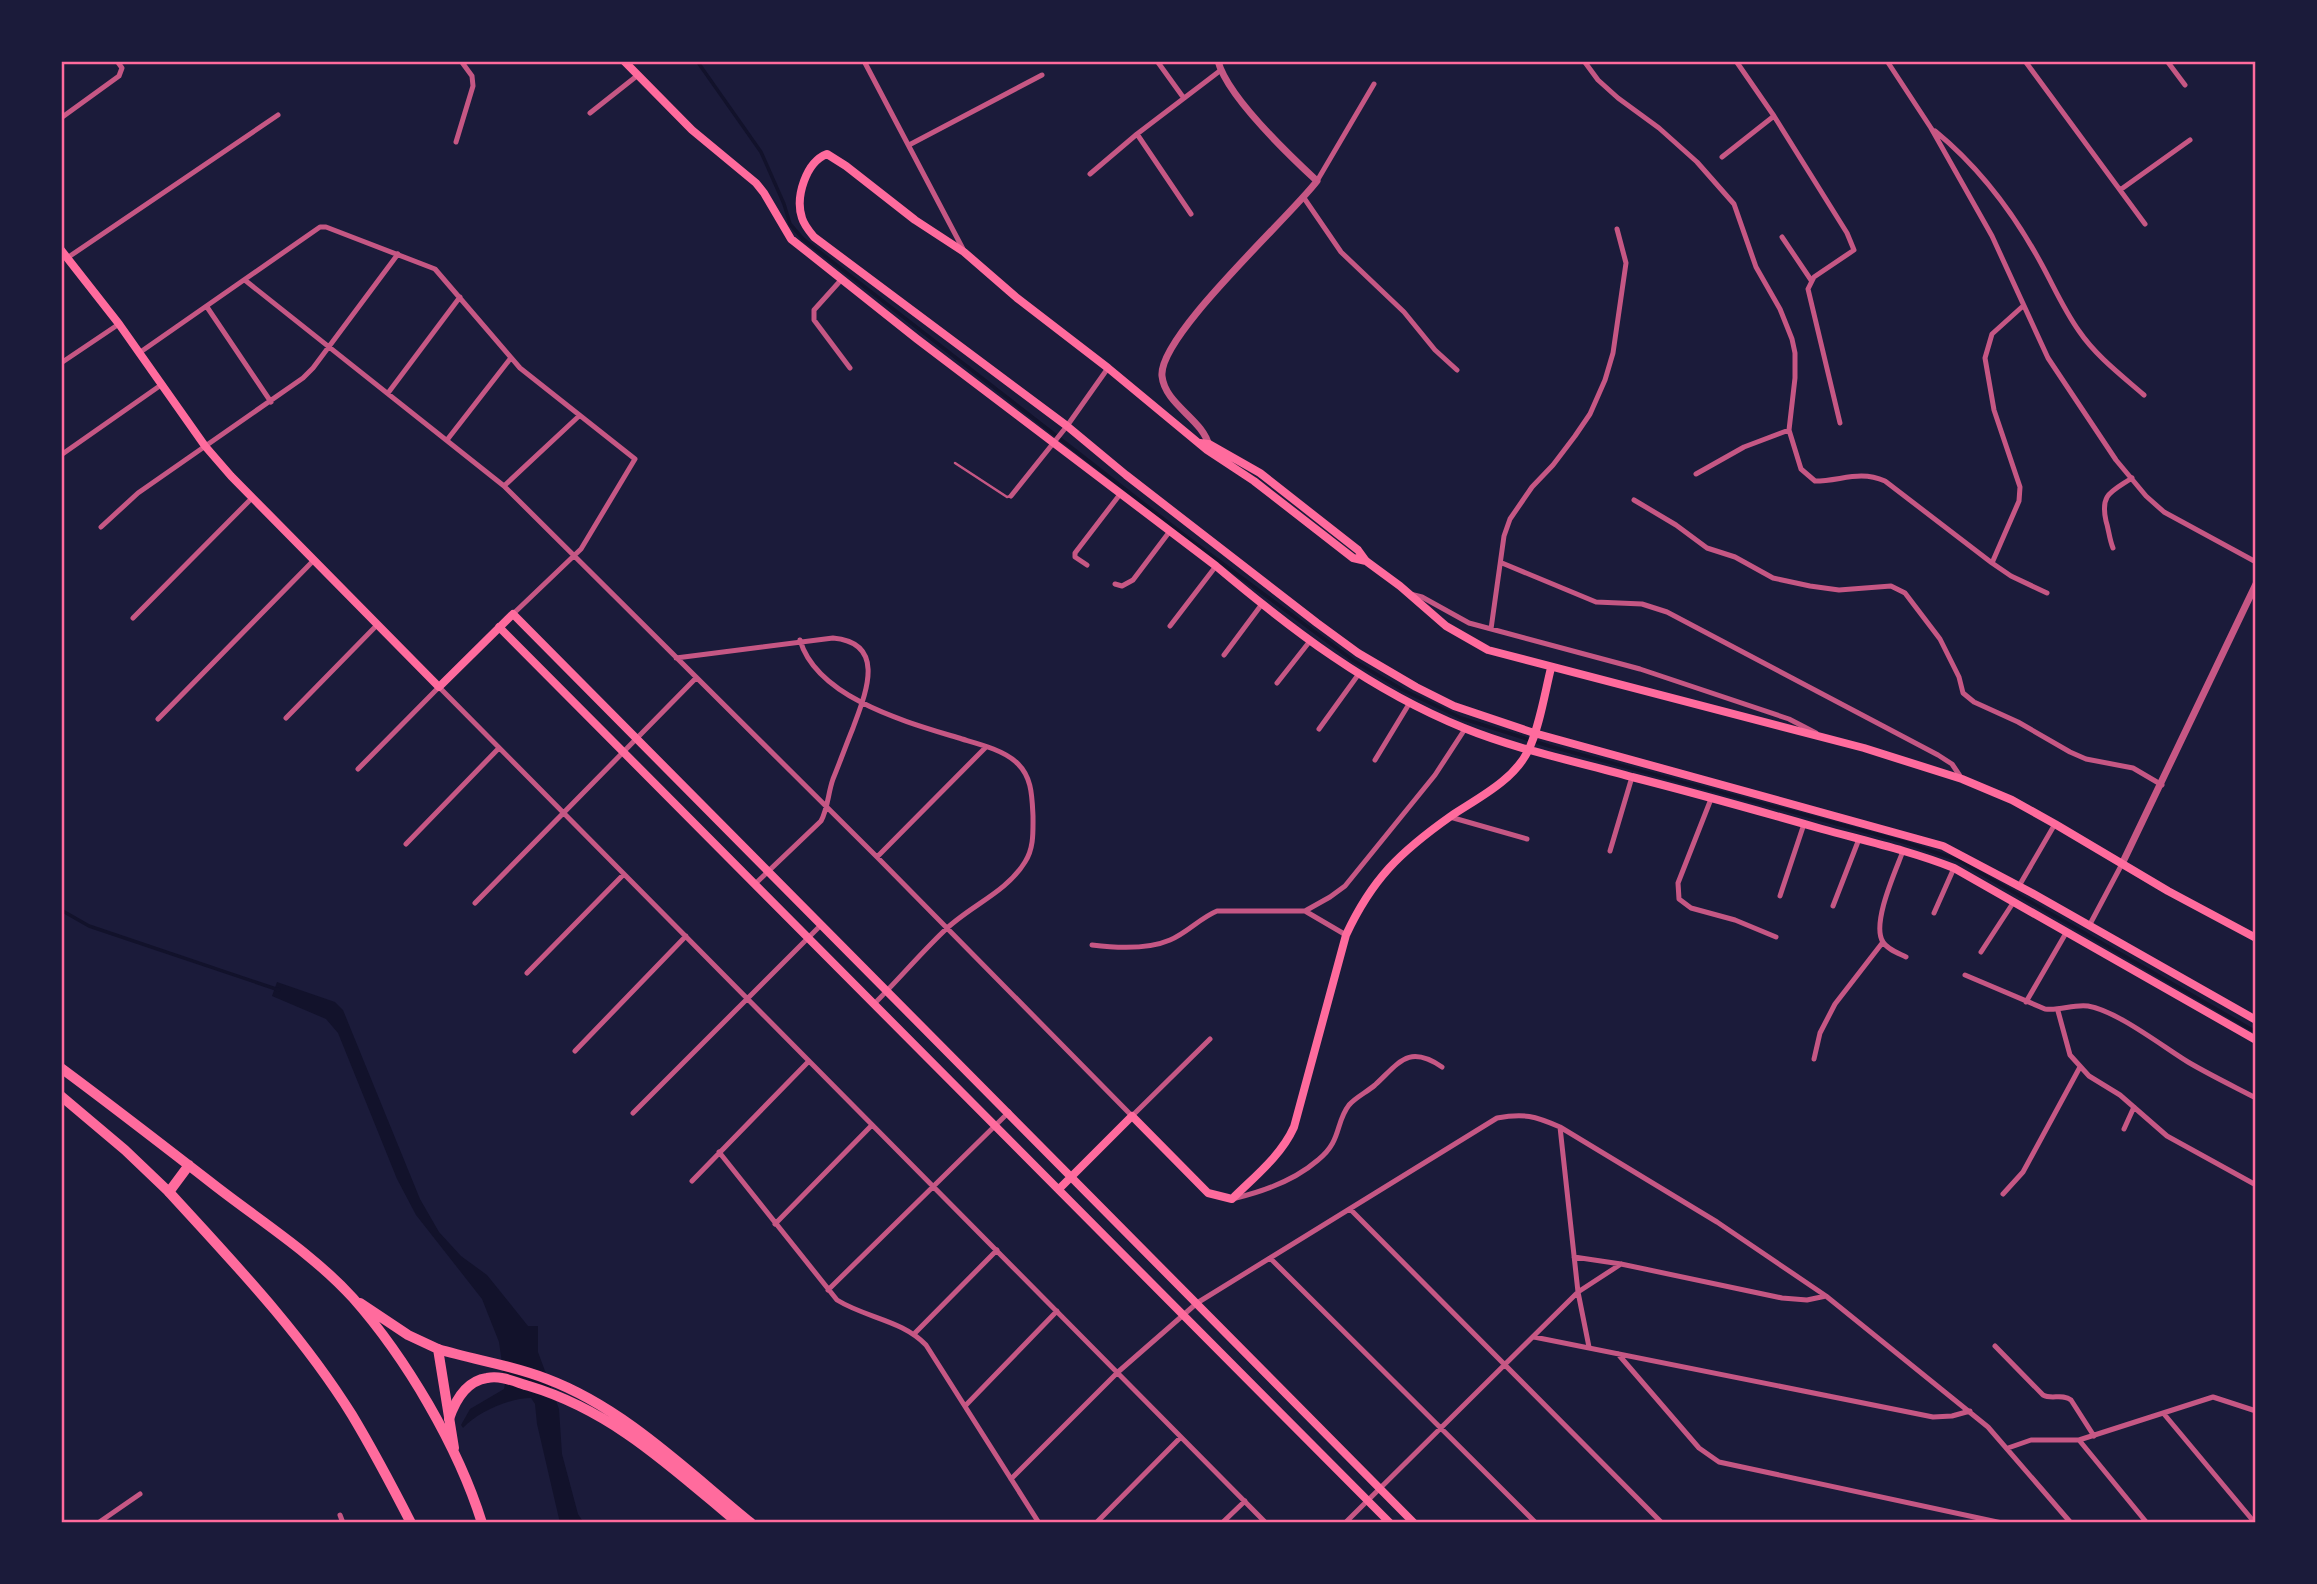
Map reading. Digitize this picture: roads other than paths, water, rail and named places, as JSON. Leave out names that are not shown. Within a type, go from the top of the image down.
[{"type":"highway","points":[[61,1068],[325,1270],[353,1299],[402,1363],[455,1456],[482,1523]]},
{"type":"highway","points":[[61,1096],[125,1150],[169,1192],[265,1298],[351,1414],[411,1523]]},
{"type":"highway","points":[[169,1192],[190,1165]]},
{"type":"highway","points":[[353,1299],[408,1335],[438,1349],[547,1379],[591,1400],[623,1419],[751,1523]]},
{"type":"highway","points":[[438,1349],[455,1456]]},
{"type":"highway","points":[[449,1419],[466,1389],[486,1378],[497,1377],[557,1394],[620,1427],[738,1523]]},
{"type":"main road","points":[[624,61],[692,130],[755,183],[764,193],[791,239],[1310,641],[1358,675],[1409,704],[1465,729],[1529,749],[1903,850],[1954,868],[2256,1041]]},
{"type":"main road","points":[[2256,939],[2012,800],[1962,779],[1864,748],[1488,650],[1446,626],[1410,594],[1366,561],[1358,550],[1270,480],[1206,446],[1017,298],[964,252],[915,220],[834,157],[827,154],[819,157],[810,169],[802,189],[800,207],[805,226],[814,237],[1358,653],[1454,706],[1533,734],[1920,839],[1959,853],[2256,1020]]},
{"type":"main road","points":[[63,257],[119,324],[205,446],[252,498],[439,687],[513,614],[1415,1523]]},
{"type":"main road","points":[[499,627],[1390,1523]]},
{"type":"main road","points":[[1059,1189],[1132,1116],[1208,1193],[1232,1199],[1287,1142],[1294,1127],[1346,935],[1367,894],[1383,872],[1404,852],[1502,782],[1529,749],[1551,667]]},
{"type":"street","points":[[61,118],[119,76],[122,68],[117,61]]},
{"type":"street","points":[[456,142],[473,86],[472,76],[461,61]]},
{"type":"street","points":[[864,61],[964,252]]},
{"type":"street","points":[[1157,61],[1184,97]]},
{"type":"street","points":[[1584,61],[1618,98],[1659,128],[1697,162],[1734,204],[1756,267],[1780,309],[1792,339],[1795,378],[1789,430],[1801,469],[1815,481],[1860,475],[1885,481],[1992,563],[2011,576],[2047,593]]},
{"type":"street","points":[[1736,61],[1774,116],[1847,233],[1854,250],[1811,280],[1808,289],[1840,423]]},
{"type":"street","points":[[1888,61],[1931,128],[1992,236],[2035,334],[2063,385],[2116,460],[2164,512],[2256,562]]},
{"type":"street","points":[[2025,61],[2145,224]]},
{"type":"street","points":[[2168,61],[2185,85]]},
{"type":"street","points":[[1090,174],[1219,65],[1251,111],[1317,181]]},
{"type":"street","points":[[590,113],[638,75]]},
{"type":"street","points":[[909,145],[1042,75]]},
{"type":"street","points":[[1206,446],[1200,429],[1164,384],[1162,375],[1165,359],[1173,343],[1202,307],[1317,181],[1374,84]]},
{"type":"street","points":[[63,257],[278,115]]},
{"type":"street","points":[[1722,157],[1774,116]]},
{"type":"street","points":[[1931,128],[1980,174],[2021,228],[2079,332],[2102,358],[2144,395]]},
{"type":"street","points":[[1137,134],[1191,214]]},
{"type":"street","points":[[2120,190],[2190,140]]},
{"type":"street","points":[[1304,198],[1340,252],[1404,312],[1435,351],[1457,370]]},
{"type":"street","points":[[139,353],[246,281],[315,230],[326,227],[435,269],[510,359],[635,459],[576,556],[513,614]]},
{"type":"street","points":[[1491,629],[1504,536],[1510,519],[1532,486],[1576,436],[1590,414],[1605,380],[1613,352],[1626,263],[1617,229]]},
{"type":"street","points":[[1782,237],[1811,280]]},
{"type":"street","points":[[101,527],[138,493],[303,378],[398,254]]},
{"type":"street","points":[[841,280],[814,310],[814,320],[850,368]]},
{"type":"street","points":[[246,281],[504,486],[1132,1116],[1210,1039]]},
{"type":"street","points":[[388,393],[460,297]]},
{"type":"street","points":[[1992,563],[2019,501],[2021,486],[1994,410],[1986,358],[1992,334],[2023,306]]},
{"type":"street","points":[[206,307],[271,402]]},
{"type":"street","points":[[61,363],[119,324]]},
{"type":"street","points":[[447,439],[510,359]]},
{"type":"street","points":[[1011,496],[1108,368]]},
{"type":"street","points":[[61,456],[161,386]]},
{"type":"street","points":[[504,486],[579,416]]},
{"type":"street","points":[[1696,474],[1744,447],[1789,430]]},
{"type":"street","points":[[2113,548],[2108,537],[2103,505],[2105,498],[2132,478]]},
{"type":"street","points":[[1087,565],[1075,557],[1075,553],[1121,493]]},
{"type":"street","points":[[133,618],[252,498]]},
{"type":"street","points":[[1634,500],[1676,524],[1707,548],[1735,557],[1773,578],[1839,590],[1882,586],[1899,588],[1940,639],[1959,677],[1963,693],[1973,702],[2018,722],[2070,752],[2086,759],[2133,768],[2162,785]]},
{"type":"street","points":[[1115,583],[1122,586],[1128,584],[1170,530]]},
{"type":"street","points":[[158,719],[314,560]]},
{"type":"street","points":[[1502,563],[1596,602],[1642,604],[1667,612],[1938,755],[1952,764],[1962,779]]},
{"type":"street","points":[[1170,626],[1216,566]]},
{"type":"street","points":[[2089,926],[2162,785],[2256,584]]},
{"type":"street","points":[[1410,594],[1422,597],[1469,623],[1640,669],[1789,719],[1828,739]]},
{"type":"street","points":[[1224,655],[1262,604]]},
{"type":"street","points":[[286,718],[377,625]]},
{"type":"street","points":[[676,658],[832,638],[854,643],[866,657],[868,685],[828,793],[821,821],[755,884]]},
{"type":"street","points":[[800,640],[812,665],[841,692],[915,724],[986,747],[1015,761],[1028,778],[1032,792],[1031,848],[1025,862],[1006,884],[946,929],[874,1004]]},
{"type":"street","points":[[1277,683],[1310,641]]},
{"type":"street","points":[[1319,729],[1358,675]]},
{"type":"street","points":[[475,904],[696,678]]},
{"type":"street","points":[[358,769],[439,687],[1266,1523]]},
{"type":"street","points":[[1375,760],[1409,704]]},
{"type":"street","points":[[1093,944],[1115,948],[1159,943],[1171,940],[1217,911],[1305,911],[1330,897],[1345,886],[1435,775],[1465,729]]},
{"type":"street","points":[[406,844],[499,747]]},
{"type":"street","points":[[877,858],[986,747]]},
{"type":"street","points":[[1610,851],[1632,776]]},
{"type":"street","points":[[1711,799],[1678,883],[1679,900],[1691,908],[1735,920],[1776,937]]},
{"type":"street","points":[[1450,817],[1527,839]]},
{"type":"street","points":[[1780,896],[1804,824]]},
{"type":"street","points":[[2019,886],[2055,824]]},
{"type":"street","points":[[1833,906],[1859,839]]},
{"type":"street","points":[[1903,850],[1878,929],[1885,946],[1906,957]]},
{"type":"street","points":[[1934,913],[1954,868]]},
{"type":"street","points":[[527,973],[624,874]]},
{"type":"street","points":[[1981,952],[2013,903]]},
{"type":"street","points":[[1305,911],[1346,935]]},
{"type":"street","points":[[633,1113],[821,925]]},
{"type":"street","points":[[2026,1002],[2066,933]]},
{"type":"street","points":[[575,1051],[686,936]]},
{"type":"street","points":[[1814,1059],[1820,1033],[1835,1004],[1883,942]]},
{"type":"street","points":[[1965,975],[2026,1002],[2058,1011],[2089,1006],[2112,1016],[2190,1063],[2256,1098]]},
{"type":"street","points":[[2058,1011],[2070,1055],[2080,1067],[2134,1107],[2167,1136],[2256,1185]]},
{"type":"street","points":[[1232,1199],[1278,1185],[1317,1162],[1337,1138],[1343,1115],[1350,1104],[1373,1087],[1398,1061],[1419,1056],[1442,1067]]},
{"type":"street","points":[[692,1181],[809,1061]]},
{"type":"street","points":[[2003,1194],[2023,1172],[2080,1067]]},
{"type":"street","points":[[2124,1129],[2134,1107]]},
{"type":"street","points":[[828,1290],[1009,1112]]},
{"type":"street","points":[[1011,1479],[1118,1372],[1197,1303],[1497,1118],[1519,1114],[1539,1118],[1560,1127],[1717,1222],[1826,1296],[1970,1411],[2008,1448],[2071,1523]]},
{"type":"street","points":[[775,1224],[872,1125]]},
{"type":"street","points":[[1560,1127],[1578,1292],[1589,1347]]},
{"type":"street","points":[[719,1152],[837,1300],[852,1309],[915,1333],[926,1345],[1039,1523]]},
{"type":"street","points":[[1350,1209],[1662,1523]]},
{"type":"street","points":[[915,1333],[997,1251]]},
{"type":"street","points":[[1574,1257],[1621,1264],[1782,1298],[1807,1300],[1826,1296]]},
{"type":"street","points":[[1270,1258],[1536,1523]]},
{"type":"street","points":[[1345,1523],[1578,1292],[1621,1264]]},
{"type":"street","points":[[966,1405],[1057,1311]]},
{"type":"street","points":[[1534,1337],[1934,1418],[1970,1411]]},
{"type":"street","points":[[1995,1346],[2043,1395],[2067,1397],[2071,1400],[2094,1436]]},
{"type":"street","points":[[1618,1354],[1699,1448],[1719,1462],[2002,1523]]},
{"type":"street","points":[[2008,1448],[2031,1440],[2079,1440],[2213,1397],[2256,1411]]},
{"type":"street","points":[[2164,1414],[2255,1523]]},
{"type":"street","points":[[1096,1523],[1181,1437]]},
{"type":"street","points":[[2079,1440],[2147,1523]]},
{"type":"street","points":[[98,1523],[140,1494]]},
{"type":"street","points":[[1222,1523],[1245,1501]]},
{"type":"street","points":[[340,1515],[343,1523]]},
{"type":"lane","points":[[955,463],[1007,497],[1011,496]]},
{"type":"waterway","points":[[697,61],[761,152],[790,224],[803,239],[1188,538],[1354,661],[1403,690],[1461,718],[1549,746],[1904,842],[1958,860],[2256,1032]]},
{"type":"waterway","points":[[61,910],[89,926],[279,990]]}]
